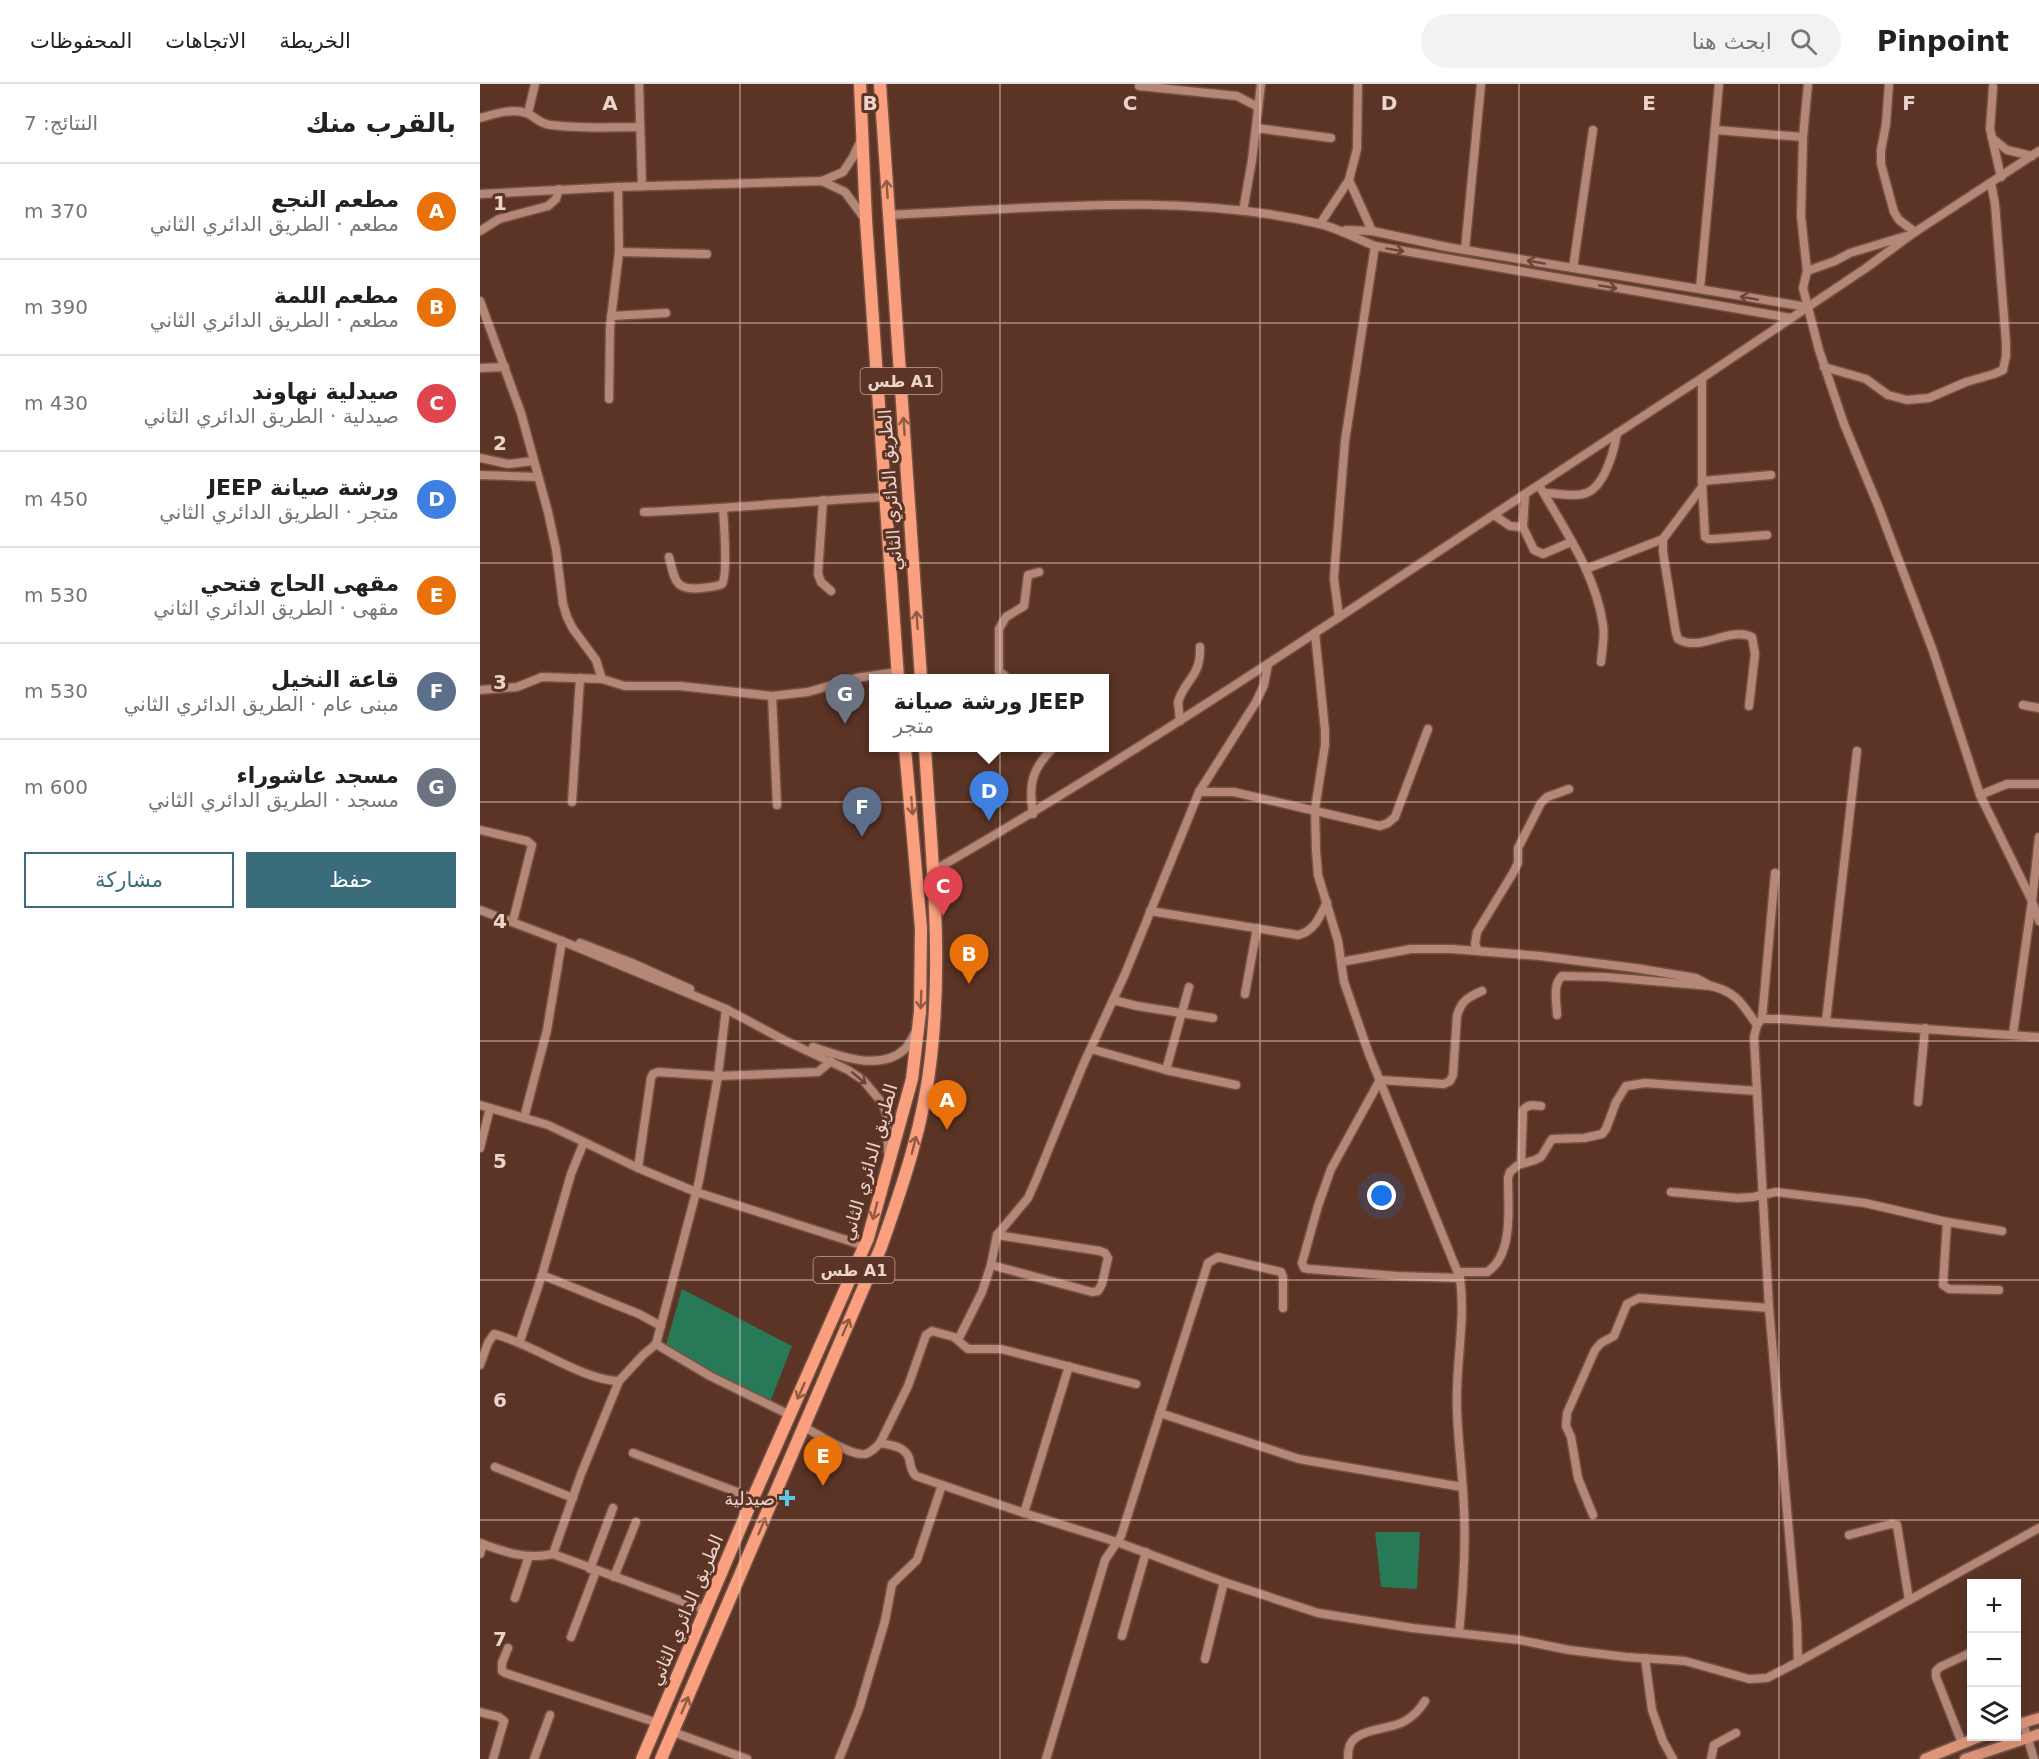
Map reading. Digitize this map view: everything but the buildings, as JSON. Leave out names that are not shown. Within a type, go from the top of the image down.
[{"type":"highway","name":"الطريق الدائري الثاني","points":[[860,84],[866,220],[898,674]]},
{"type":"highway","name":"الطريق الدائري الثاني","points":[[880,84],[921,674]]},
{"type":"highway","points":[[866,220],[880,358],[885,378],[891,380],[895,373],[898,342]]},
{"type":"highway","points":[[885,497],[891,464],[900,463],[908,486]]},
{"type":"highway","name":"الطريق الدائري الثاني","points":[[642,1759],[753,1498],[865,1246],[912,1079],[919,1028],[921,928],[905,752]]},
{"type":"highway","name":"الطريق الدائري الثاني","points":[[661,1759],[881,1247],[903,1183],[918,1127],[931,1058],[935,1015],[936,925],[925,752]]},
{"type":"main road","points":[[2021,1724],[2039,1718]]},
{"type":"main road","points":[[1965,1759],[2039,1734]]},
{"type":"main road","points":[[1925,1759],[1968,1741]]},
{"type":"street","points":[[528,113],[536,84]]},
{"type":"street","points":[[639,84],[642,186]]},
{"type":"street","points":[[1243,211],[1261,84]]},
{"type":"street","points":[[1320,224],[1349,180],[1357,149],[1358,84]]},
{"type":"street","points":[[1465,250],[1481,84]]},
{"type":"street","points":[[1700,289],[1719,84]]},
{"type":"street","points":[[1808,84],[1803,137],[1801,216],[1807,271],[1803,288],[1807,307],[1824,367],[1856,457],[1900,560],[1946,687],[1980,795],[2035,896],[2039,921]]},
{"type":"street","points":[[1889,84],[1881,164],[1895,215],[1913,233]]},
{"type":"street","points":[[1139,86],[1237,96],[1258,107]]},
{"type":"street","points":[[1993,87],[1991,137],[2001,177]]},
{"type":"street","points":[[480,118],[509,111],[528,113],[537,121],[550,125],[578,128],[640,127]]},
{"type":"street","points":[[1256,128],[1331,138]]},
{"type":"street","points":[[1573,268],[1593,130]]},
{"type":"street","points":[[1716,130],[1803,137]]},
{"type":"street","points":[[1991,137],[1999,146],[2007,150],[2036,153]]},
{"type":"street","points":[[480,194],[559,189],[822,181],[843,172],[854,157],[861,140]]},
{"type":"street","points":[[933,871],[1033,814],[1268,664],[1525,494],[1542,489],[1617,433],[1791,318],[1913,233],[2036,153]]},
{"type":"street","points":[[1349,180],[1372,231]]},
{"type":"street","points":[[822,181],[845,192],[866,220]]},
{"type":"street","points":[[1824,367],[1866,379],[1888,394],[1906,400],[1929,398],[1966,382],[1994,375],[2003,370],[2006,342],[1995,204],[1991,183]]},
{"type":"street","points":[[609,399],[611,316],[619,252],[618,187]]},
{"type":"street","points":[[480,231],[499,219],[548,206],[556,199],[559,189]]},
{"type":"street","points":[[888,215],[1110,205],[1161,205],[1243,211],[1320,224],[1341,230],[1375,246],[1791,318]]},
{"type":"street","points":[[1341,230],[1372,231],[1465,250],[1807,307]]},
{"type":"street","points":[[1807,271],[1850,253],[1913,233]]},
{"type":"street","points":[[1339,617],[1335,571],[1345,441],[1375,246]]},
{"type":"street","points":[[619,252],[707,254]]},
{"type":"street","points":[[480,301],[521,413],[556,549],[563,604],[567,617],[596,660],[602,679]]},
{"type":"street","points":[[611,316],[666,313]]},
{"type":"street","points":[[480,368],[505,367]]},
{"type":"street","points":[[1702,378],[1702,484],[1705,537],[1708,539],[1767,535]]},
{"type":"street","points":[[1542,489],[1581,495],[1590,492],[1609,463],[1617,433]]},
{"type":"street","points":[[480,458],[508,464],[533,461]]},
{"type":"street","points":[[480,475],[537,477]]},
{"type":"street","points":[[1586,569],[1663,539],[1702,484],[1771,475]]},
{"type":"street","points":[[1542,489],[1586,569],[1599,606],[1603,627],[1601,662]]},
{"type":"street","points":[[1525,494],[1523,527],[1534,550],[1543,554],[1571,542]]},
{"type":"street","points":[[644,512],[885,497]]},
{"type":"street","points":[[823,500],[818,574],[821,582],[831,591]]},
{"type":"street","points":[[669,558],[675,578],[681,587],[691,589],[722,584],[725,568],[723,508]]},
{"type":"street","points":[[1494,515],[1510,526],[1523,527]]},
{"type":"street","points":[[1663,539],[1663,552],[1678,639],[1689,643],[1740,634],[1752,637],[1755,654],[1749,706]]},
{"type":"street","points":[[1003,674],[999,670],[998,661],[1001,623],[1006,617],[1024,606],[1028,576],[1039,572]]},
{"type":"street","points":[[1315,633],[1325,730],[1314,827],[1318,875],[1338,941],[1348,997],[1459,1275],[1463,1298],[1463,1322],[1456,1370],[1456,1400],[1465,1512],[1459,1633]]},
{"type":"street","points":[[1180,721],[1178,702],[1197,672],[1201,657],[1200,647]]},
{"type":"street","points":[[958,1340],[982,1292],[991,1265],[997,1235],[1028,1198],[1199,792],[1256,702],[1264,685],[1268,664]]},
{"type":"street","points":[[480,690],[517,687],[542,677],[602,679],[625,686],[680,686],[772,696],[808,692],[856,678],[869,677]]},
{"type":"street","points":[[572,802],[580,678]]},
{"type":"street","points":[[772,696],[777,805]]},
{"type":"street","points":[[2023,705],[2039,708]]},
{"type":"street","points":[[1199,792],[1234,792],[1380,826],[1395,817],[1428,729]]},
{"type":"street","points":[[1826,1021],[1857,751]]},
{"type":"street","points":[[1033,814],[1030,797],[1034,773],[1048,752]]},
{"type":"street","points":[[1980,795],[2007,784],[2039,784]]},
{"type":"street","points":[[1478,951],[1475,938],[1477,932],[1518,863],[1518,848],[1541,803],[1547,797],[1569,789]]},
{"type":"street","points":[[480,830],[527,841],[532,845],[514,917]]},
{"type":"street","points":[[2013,1034],[2035,896],[2039,837]]},
{"type":"street","points":[[1775,873],[1759,1022],[1754,1037],[1768,1308],[1796,1612],[1798,1662]]},
{"type":"street","points":[[1150,911],[1298,935],[1306,933],[1314,926],[1327,902]]},
{"type":"street","points":[[480,904],[632,963],[798,1041],[825,1051],[869,1062],[886,1060],[904,1049],[919,1028]]},
{"type":"street","points":[[480,910],[562,941],[726,1009],[784,1040],[831,1061],[863,1080],[883,1104],[887,1117],[888,1145],[885,1174]]},
{"type":"street","points":[[1245,994],[1257,928]]},
{"type":"street","points":[[524,1118],[547,1030],[562,941]]},
{"type":"street","points":[[1341,962],[1411,949],[1478,951],[1635,968],[1696,978],[1711,986]]},
{"type":"street","points":[[1557,1015],[1556,986],[1562,976],[1606,977],[1726,989],[1735,995],[1759,1022],[1826,1021],[2039,1037]]},
{"type":"street","points":[[1166,1070],[1189,987]]},
{"type":"street","points":[[1380,1080],[1444,1084],[1450,1081],[1453,1075],[1456,1017],[1459,1008],[1464,1000],[1482,991]]},
{"type":"street","points":[[1113,1000],[1213,1018]]},
{"type":"street","points":[[553,1554],[619,1381],[656,1344],[696,1192],[718,1076],[726,1009]]},
{"type":"street","points":[[1918,1102],[1925,1028]]},
{"type":"street","points":[[1091,1049],[1166,1070],[1236,1085]]},
{"type":"street","points":[[638,1168],[653,1074],[663,1071],[718,1076],[818,1072],[831,1061]]},
{"type":"street","points":[[1380,1080],[1331,1169],[1302,1263],[1304,1268],[1397,1276],[1487,1272],[1497,1264],[1506,1244],[1508,1178],[1513,1168],[1541,1157],[1552,1139],[1584,1138],[1602,1134],[1626,1086],[1645,1083],[1757,1091]]},
{"type":"street","points":[[480,1105],[565,1132],[638,1168],[696,1192],[865,1246]]},
{"type":"street","points":[[1521,1164],[1523,1110],[1526,1106],[1541,1106]]},
{"type":"street","points":[[480,1148],[490,1108]]},
{"type":"street","points":[[520,1341],[571,1174],[584,1142]]},
{"type":"street","points":[[1671,1192],[1738,1198],[1776,1192],[1865,1203],[1947,1222],[2002,1231]]},
{"type":"street","points":[[1947,1222],[1943,1285],[1949,1289],[1999,1290]]},
{"type":"street","points":[[991,1265],[1092,1292],[1098,1291],[1102,1284],[1108,1258],[1100,1251],[997,1235]]},
{"type":"street","points":[[1046,1759],[1105,1560],[1117,1542],[1205,1268],[1213,1258],[1218,1257],[1281,1272],[1284,1277],[1282,1308]]},
{"type":"street","points":[[542,1275],[631,1311],[661,1326]]},
{"type":"street","points":[[1593,1515],[1578,1478],[1566,1426],[1567,1413],[1595,1350],[1601,1343],[1614,1336],[1627,1304],[1639,1298],[1768,1308]]},
{"type":"street","points":[[804,1427],[856,1453],[868,1453],[879,1443],[908,1386],[926,1335],[932,1331],[958,1340],[968,1349],[1001,1349],[1137,1384]]},
{"type":"street","points":[[480,1365],[492,1335],[520,1341],[601,1379],[619,1381]]},
{"type":"street","points":[[656,1344],[710,1376],[790,1415]]},
{"type":"street","points":[[1024,1513],[1069,1366]]},
{"type":"street","points":[[1160,1413],[1299,1459],[1462,1487]]},
{"type":"street","points":[[879,1443],[900,1449],[908,1456],[913,1473],[942,1485],[1117,1542],[1224,1582],[1318,1613],[1412,1628],[1520,1640],[1569,1650],[1697,1664],[1749,1679],[1767,1678],[1798,1662],[2039,1528]]},
{"type":"street","points":[[633,1453],[753,1498]]},
{"type":"street","points":[[495,1467],[573,1498]]},
{"type":"street","points":[[839,1759],[859,1709],[885,1621],[892,1584],[917,1560],[942,1485]]},
{"type":"street","points":[[572,1637],[613,1508]]},
{"type":"street","points":[[614,1576],[636,1522]]},
{"type":"street","points":[[1849,1535],[1892,1524],[1897,1526],[1909,1600]]},
{"type":"street","points":[[480,1554],[481,1543],[506,1553],[542,1557],[553,1554],[706,1610]]},
{"type":"street","points":[[1122,1636],[1146,1552]]},
{"type":"street","points":[[515,1598],[529,1556]]},
{"type":"street","points":[[1205,1659],[1224,1582]]},
{"type":"street","points":[[508,1648],[502,1663],[502,1671],[505,1673],[658,1723]]},
{"type":"street","points":[[1962,1743],[1936,1677],[1936,1671],[1940,1666],[1967,1654]]},
{"type":"street","points":[[1645,1658],[1652,1710],[1663,1741],[1673,1759]]},
{"type":"street","points":[[1348,1759],[1350,1744],[1355,1739],[1362,1734],[1405,1721],[1417,1712],[1425,1701]]},
{"type":"street","points":[[480,1712],[500,1717],[504,1721],[493,1759]]},
{"type":"street","points":[[534,1759],[550,1715]]},
{"type":"street","points":[[2021,1726],[2034,1759]]},
{"type":"street","points":[[673,1732],[747,1759]]},
{"type":"street","points":[[1711,1759],[1714,1745],[1736,1733]]},
{"type":"green space","points":[[682,1289],[792,1346],[770,1402],[668,1350],[666,1345]]},
{"type":"green space","points":[[1375,1532],[1420,1532],[1417,1589],[1381,1587]]},
{"type":"place","name":"مسجد عاشوراء","points":[[845,724]]},
{"type":"place","name":"ورشة صيانة JEEP","points":[[989,821]]},
{"type":"place","name":"قاعة النخيل","points":[[862,837]]},
{"type":"place","name":"صيدلية نهاوند","points":[[943,916]]},
{"type":"place","name":"مطعم اللمة","points":[[969,984]]},
{"type":"place","name":"مطعم النجع","points":[[947,1130]]},
{"type":"place","name":"مقهى الحاج فتحي","points":[[823,1486]]},
{"type":"place","name":"صيدلية","points":[[787,1498]]}]
